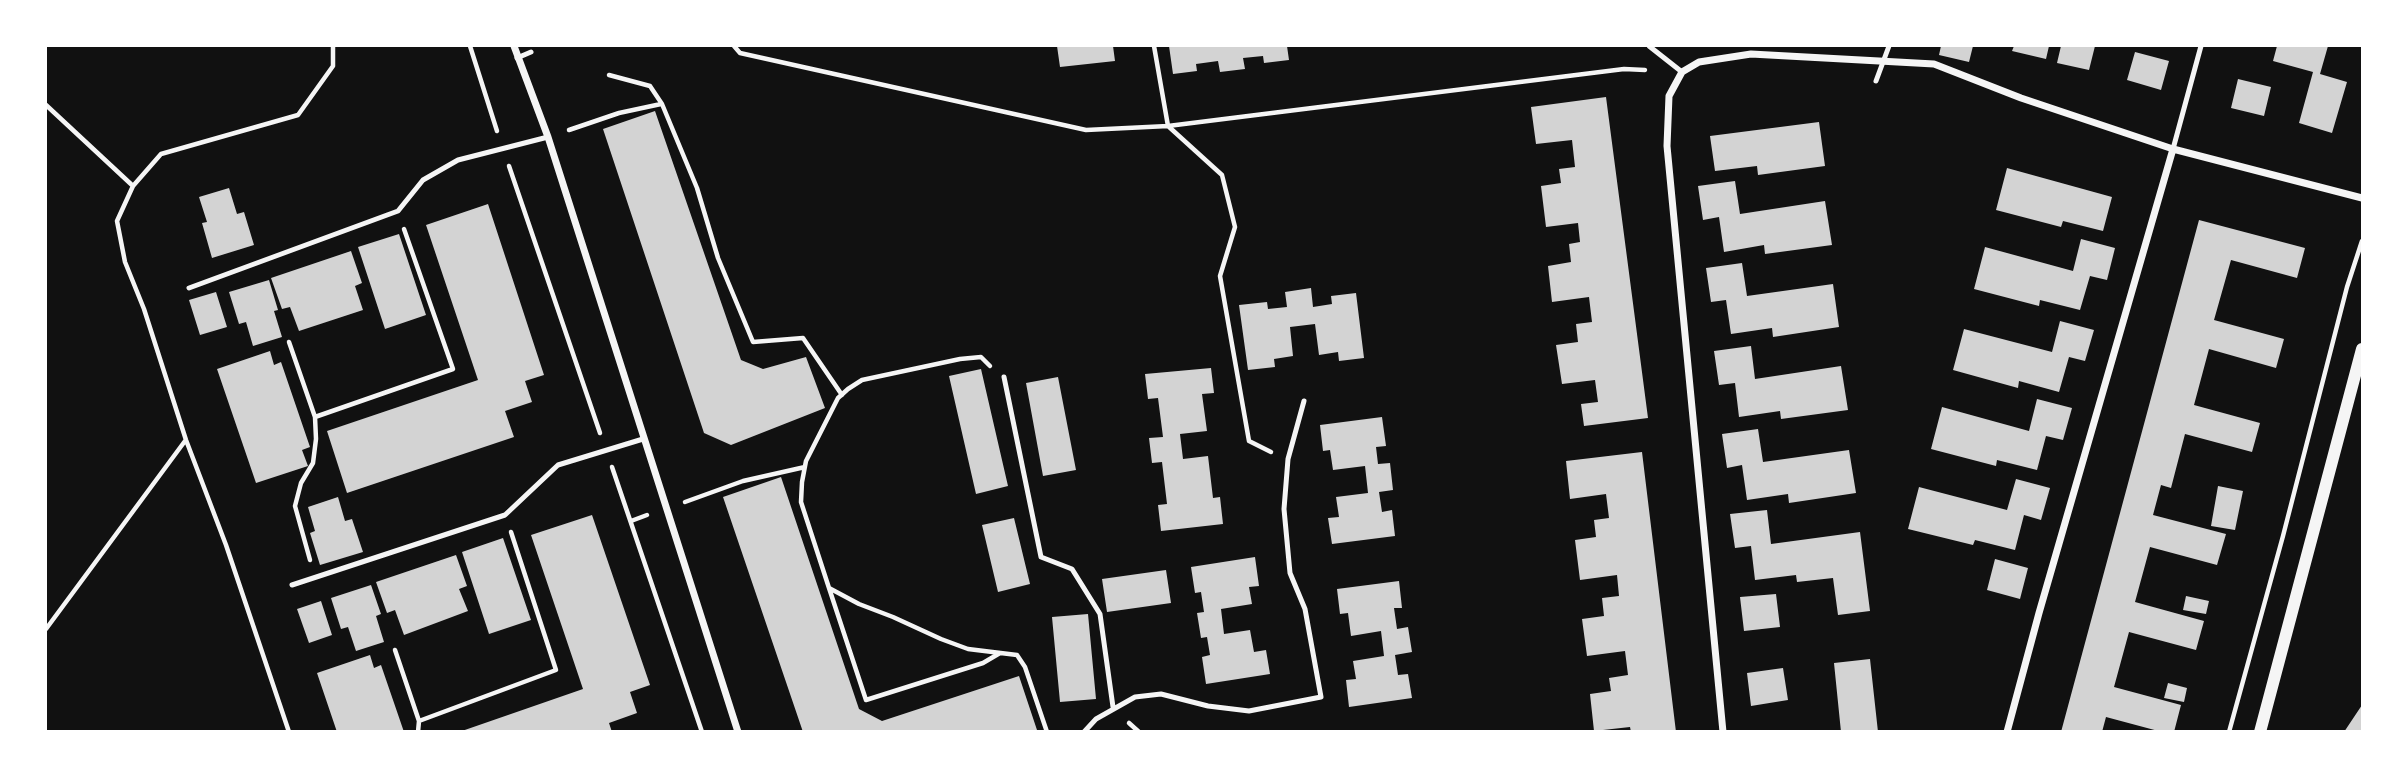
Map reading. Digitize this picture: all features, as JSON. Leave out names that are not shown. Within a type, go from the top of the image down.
[{"type":"street","points":[[514,46],[548,137],[738,732]]},
{"type":"street","points":[[1723,732],[1667,146],[1669,96],[1682,72],[1699,62],[1751,54],[1934,64],[2021,98],[2173,149],[2362,198]]},
{"type":"street","points":[[2007,732],[2173,149]]},
{"type":"street","points":[[2260,732],[2362,349]]},
{"type":"lane","points":[[1649,46],[1682,72]]},
{"type":"lane","points":[[1876,81],[1889,46]]},
{"type":"lane","points":[[2173,149],[2201,46]]},
{"type":"lane","points":[[517,58],[531,52]]},
{"type":"lane","points":[[189,288],[398,211],[423,180],[458,160],[548,137]]},
{"type":"lane","points":[[1004,377],[1041,557],[1072,569],[1100,614],[1113,708]]},
{"type":"lane","points":[[1084,732],[1096,719],[1135,697],[1161,694],[1208,706],[1249,711],[1321,698],[1305,609],[1290,573],[1284,509],[1287,459],[1304,401]]},
{"type":"lane","points":[[292,585],[505,515],[558,466],[643,439]]},
{"type":"path","points":[[289,732],[226,545],[186,440],[144,310],[125,262],[117,220],[133,186],[161,154],[298,115],[333,66],[333,46]]},
{"type":"path","points":[[470,46],[702,732]]},
{"type":"path","points":[[733,46],[740,53],[1086,130],[1168,126],[1623,69],[1682,72]]},
{"type":"path","points":[[1154,46],[1168,126],[1222,175],[1235,227],[1220,276],[1249,441],[1287,459]]},
{"type":"path","points":[[609,75],[650,86],[662,104],[697,188],[718,258],[752,342],[803,338],[842,395]]},
{"type":"path","points":[[548,137],[619,113],[662,104]]},
{"type":"path","points":[[46,105],[133,186]]},
{"type":"path","points":[[315,417],[453,369],[398,211]]},
{"type":"path","points":[[2229,732],[2347,287],[2362,241]]},
{"type":"path","points":[[289,342],[315,417],[317,439],[313,463],[301,483],[295,506],[316,577]]},
{"type":"path","points":[[1000,653],[983,663],[866,700],[802,502],[802,482],[805,467],[838,398],[862,380],[981,356],[1004,377]]},
{"type":"path","points":[[46,629],[186,440]]},
{"type":"path","points":[[743,481],[805,467]]},
{"type":"path","points":[[419,721],[556,670],[505,515]]},
{"type":"path","points":[[829,588],[850,600],[968,649],[1017,656],[1025,667],[1047,732]]},
{"type":"path","points":[[395,650],[419,721],[418,732]]},
{"type":"building","points":[[1057,46],[1113,46],[1115,61],[1060,67]]},
{"type":"building","points":[[1169,46],[1287,46],[1289,60],[1264,63],[1263,56],[1243,58],[1245,69],[1220,72],[1218,61],[1196,64],[1197,71],[1173,74]]},
{"type":"building","points":[[1941,46],[1973,46],[1969,62],[1939,55]]},
{"type":"building","points":[[2014,46],[2049,46],[2046,59],[2012,51]]},
{"type":"building","points":[[2061,46],[2095,46],[2089,70],[2057,63]]},
{"type":"building","points":[[2277,46],[2328,46],[2320,74],[2347,82],[2332,133],[2299,123],[2313,72],[2273,61]]},
{"type":"building","points":[[2135,52],[2169,61],[2161,90],[2127,80]]},
{"type":"building","points":[[2238,79],[2271,87],[2264,116],[2231,108]]},
{"type":"building","points":[[1606,97],[1648,418],[1584,426],[1581,404],[1598,402],[1595,380],[1562,384],[1556,345],[1578,342],[1576,324],[1592,322],[1589,297],[1552,302],[1548,266],[1571,262],[1569,244],[1580,242],[1578,223],[1546,227],[1541,186],[1561,183],[1559,169],[1575,167],[1572,140],[1536,144],[1531,107]]},
{"type":"building","points":[[655,111],[741,360],[763,369],[806,357],[825,408],[731,445],[704,433],[603,129]]},
{"type":"building","points":[[1819,122],[1825,166],[1758,175],[1757,166],[1715,171],[1710,136]]},
{"type":"building","points":[[2007,168],[2112,197],[2103,231],[2063,221],[2061,227],[1996,210]]},
{"type":"building","points":[[1735,181],[1740,214],[1825,201],[1832,245],[1765,254],[1764,245],[1724,252],[1719,217],[1703,220],[1698,186]]},
{"type":"building","points":[[229,188],[237,214],[244,212],[254,245],[212,258],[202,223],[207,222],[199,197]]},
{"type":"building","points":[[488,204],[544,375],[525,381],[532,402],[505,411],[514,437],[347,493],[327,431],[478,380],[426,225]]},
{"type":"building","points":[[2199,220],[2305,248],[2297,278],[2231,260],[2214,320],[2284,339],[2276,368],[2209,349],[2194,405],[2260,423],[2252,452],[2185,434],[2171,488],[2161,485],[2153,515],[2226,534],[2217,565],[2150,547],[2135,602],[2204,621],[2196,650],[2129,632],[2114,687],[2181,705],[2174,732],[2162,732],[2106,717],[2102,732],[2061,732]]},
{"type":"building","points":[[399,234],[426,315],[385,329],[358,247]]},
{"type":"building","points":[[2081,239],[2115,248],[2107,280],[2090,276],[2080,310],[2040,300],[2039,306],[1974,289],[1985,247],[2073,271]]},
{"type":"building","points":[[351,251],[362,283],[355,286],[363,310],[299,331],[290,307],[282,309],[271,278]]},
{"type":"building","points":[[1742,263],[1747,296],[1833,284],[1839,327],[1773,337],[1772,328],[1731,334],[1726,300],[1711,302],[1706,268]]},
{"type":"building","points":[[269,280],[278,310],[274,311],[282,337],[253,346],[246,322],[239,324],[229,292]]},
{"type":"building","points":[[1311,288],[1313,307],[1332,304],[1331,296],[1356,293],[1364,358],[1339,361],[1338,352],[1319,355],[1315,324],[1290,327],[1293,356],[1274,359],[1275,367],[1248,370],[1239,305],[1267,302],[1268,309],[1287,307],[1285,292]]},
{"type":"building","points":[[216,292],[227,327],[200,335],[189,300]]},
{"type":"building","points":[[2060,321],[2094,330],[2085,361],[2069,357],[2059,392],[2019,381],[2018,388],[1953,370],[1964,329],[2052,352]]},
{"type":"building","points":[[1751,346],[1755,379],[1841,366],[1848,410],[1781,419],[1780,411],[1739,417],[1735,383],[1719,385],[1714,351]]},
{"type":"building","points":[[270,351],[274,365],[281,362],[310,447],[302,450],[308,466],[256,483],[217,369]]},
{"type":"building","points":[[1211,368],[1214,393],[1202,394],[1207,431],[1180,434],[1183,459],[1208,456],[1213,498],[1220,497],[1223,524],[1161,531],[1158,505],[1167,504],[1162,462],[1152,463],[1149,438],[1163,437],[1158,398],[1148,399],[1145,374]]},
{"type":"building","points":[[981,369],[1008,486],[976,494],[949,376]]},
{"type":"building","points":[[1058,377],[1076,470],[1043,476],[1026,383]]},
{"type":"building","points":[[2037,399],[2072,408],[2063,440],[2046,436],[2037,470],[1997,460],[1996,466],[1931,449],[1942,407],[2029,431]]},
{"type":"building","points":[[1382,417],[1386,446],[1376,447],[1378,464],[1390,463],[1393,490],[1379,492],[1382,512],[1392,510],[1395,536],[1332,544],[1328,518],[1339,517],[1336,497],[1368,493],[1365,466],[1333,470],[1330,450],[1323,451],[1320,425]]},
{"type":"building","points":[[1758,429],[1763,462],[1849,450],[1856,493],[1789,503],[1788,494],[1747,500],[1742,465],[1727,468],[1722,434]]},
{"type":"building","points":[[1642,452],[1676,732],[1631,732],[1630,727],[1594,731],[1590,694],[1611,691],[1609,678],[1628,675],[1625,651],[1587,656],[1582,619],[1604,616],[1602,598],[1619,596],[1617,575],[1580,580],[1575,540],[1596,537],[1594,520],[1609,518],[1606,494],[1570,499],[1566,461]]},
{"type":"building","points":[[781,477],[859,709],[882,721],[1019,676],[1037,730],[803,732],[723,497]]},
{"type":"building","points":[[2016,479],[2050,488],[2041,520],[2024,515],[2015,550],[1975,540],[1973,545],[1908,529],[1919,487],[2007,510]]},
{"type":"building","points":[[2218,486],[2243,491],[2235,530],[2211,526]]},
{"type":"building","points":[[338,497],[345,521],[352,519],[363,552],[320,565],[310,533],[315,531],[308,507]]},
{"type":"building","points":[[1767,510],[1771,544],[1860,532],[1870,611],[1838,615],[1833,578],[1797,582],[1796,575],[1755,580],[1751,546],[1735,548],[1730,514]]},
{"type":"building","points":[[592,515],[650,685],[630,692],[637,713],[609,723],[612,732],[459,732],[583,689],[531,535]]},
{"type":"building","points":[[1014,518],[1030,584],[998,592],[982,525]]},
{"type":"building","points":[[503,538],[531,620],[489,634],[462,552]]},
{"type":"building","points":[[456,555],[467,586],[459,589],[468,611],[404,635],[395,610],[387,613],[376,582]]},
{"type":"building","points":[[1255,557],[1259,586],[1249,587],[1252,604],[1221,609],[1224,634],[1250,630],[1254,652],[1266,650],[1270,674],[1206,684],[1202,657],[1210,655],[1207,637],[1201,638],[1197,613],[1204,612],[1201,592],[1195,593],[1191,567]]},
{"type":"building","points":[[1995,559],[2028,568],[2020,599],[1987,590]]},
{"type":"building","points":[[1166,570],[1171,603],[1107,612],[1102,579]]},
{"type":"building","points":[[1399,581],[1402,608],[1394,608],[1397,629],[1408,627],[1412,652],[1395,655],[1398,675],[1408,674],[1412,698],[1349,707],[1346,680],[1356,679],[1353,661],[1384,656],[1381,631],[1351,636],[1348,613],[1340,614],[1337,589]]},
{"type":"building","points":[[371,585],[381,614],[376,616],[384,642],[356,651],[348,627],[341,629],[331,598]]},
{"type":"building","points":[[1776,594],[1780,627],[1744,631],[1740,597]]},
{"type":"building","points":[[2186,596],[2209,601],[2206,614],[2183,610]]},
{"type":"building","points":[[321,601],[332,635],[309,643],[297,609]]},
{"type":"building","points":[[1088,614],[1096,699],[1060,702],[1052,617]]},
{"type":"building","points":[[370,655],[374,668],[381,665],[404,732],[337,732],[317,673]]},
{"type":"building","points":[[1870,659],[1878,732],[1841,732],[1834,663]]},
{"type":"building","points":[[1783,668],[1788,700],[1751,706],[1747,673]]},
{"type":"building","points":[[2168,683],[2187,688],[2184,702],[2164,698]]},
{"type":"building","points":[[2362,705],[2362,732],[2344,732]]}]
